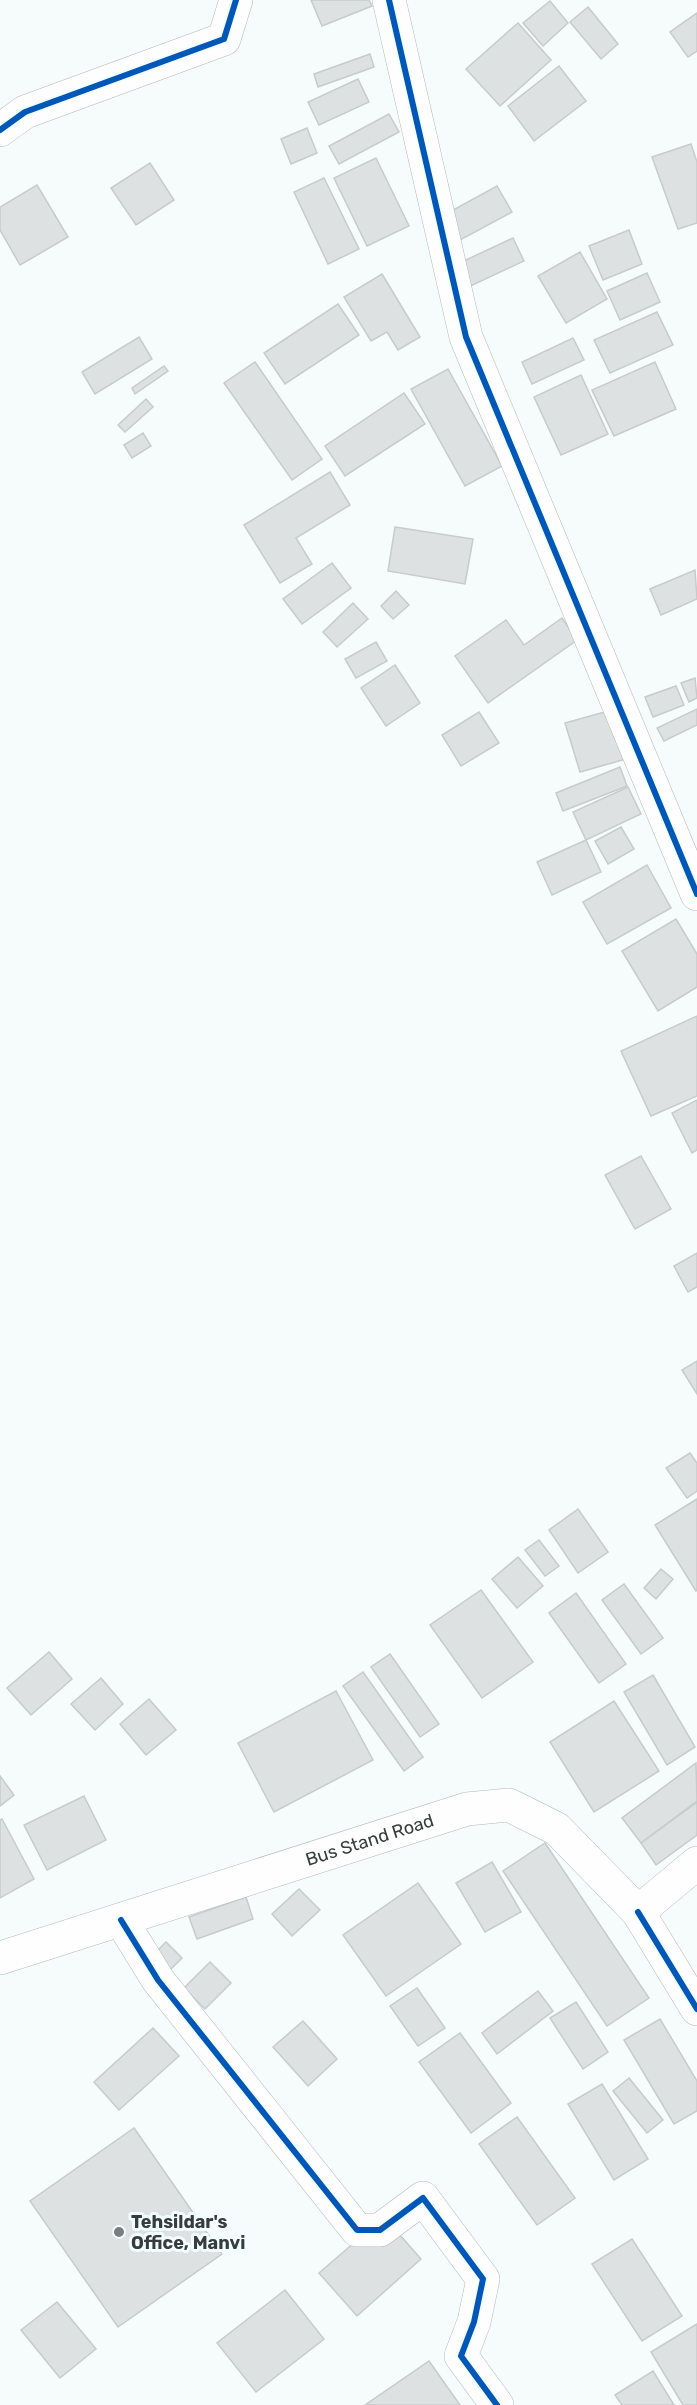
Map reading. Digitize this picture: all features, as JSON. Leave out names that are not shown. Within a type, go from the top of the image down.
[{"type":"street","points":[[0,130],[25,112],[224,39],[236,0]]},
{"type":"street","points":[[389,0],[466,337],[697,894]]},
{"type":"street","name":"Bus Stand Road","points":[[0,1958],[467,1809],[509,1805],[557,1829],[638,1912],[697,2008]]},
{"type":"street","points":[[638,1912],[697,1863]]},
{"type":"street","points":[[122,1920],[158,1980],[357,2230],[380,2230],[423,2198],[483,2279],[474,2322],[461,2356],[496,2405]]},
{"type":"building","points":[[311,0],[369,0],[372,6],[322,26]]},
{"type":"building","points":[[550,1],[568,23],[543,46],[523,23]]},
{"type":"building","points":[[588,7],[618,44],[601,59],[570,22]]},
{"type":"building","points":[[697,13],[697,51],[688,57],[670,32]]},
{"type":"building","points":[[518,23],[551,60],[500,106],[466,69]]},
{"type":"building","points":[[370,54],[374,67],[318,87],[314,74]]},
{"type":"building","points":[[559,66],[586,101],[534,141],[508,106]]},
{"type":"building","points":[[358,79],[369,102],[319,125],[308,102]]},
{"type":"building","points":[[389,114],[399,132],[339,164],[329,146]]},
{"type":"building","points":[[307,128],[317,153],[291,164],[281,139]]},
{"type":"building","points":[[691,144],[697,162],[697,223],[678,229],[652,157]]},
{"type":"building","points":[[376,158],[409,226],[367,246],[334,178]]},
{"type":"building","points":[[150,163],[174,200],[136,225],[111,188]]},
{"type":"building","points":[[324,178],[359,249],[328,264],[294,192]]},
{"type":"building","points":[[37,185],[68,237],[20,265],[0,230],[0,207]]},
{"type":"building","points":[[497,186],[512,212],[447,247],[433,221]]},
{"type":"building","points":[[629,230],[642,264],[603,280],[589,246]]},
{"type":"building","points":[[513,238],[524,261],[464,289],[453,266]]},
{"type":"building","points":[[580,252],[607,299],[566,323],[538,276]]},
{"type":"building","points":[[647,273],[660,302],[620,320],[607,291]]},
{"type":"building","points":[[382,274],[420,337],[398,350],[387,332],[371,341],[344,297]]},
{"type":"building","points":[[338,304],[359,335],[285,384],[264,353]]},
{"type":"building","points":[[657,312],[673,345],[610,373],[594,340]]},
{"type":"building","points":[[139,337],[152,359],[95,394],[82,372]]},
{"type":"building","points":[[573,338],[584,360],[532,384],[522,362]]},
{"type":"building","points":[[255,362],[322,459],[292,480],[224,383]]},
{"type":"building","points":[[655,362],[676,409],[614,436],[592,390]]},
{"type":"building","points":[[164,366],[168,371],[135,394],[132,388]]},
{"type":"building","points":[[448,369],[502,466],[465,486],[411,389]]},
{"type":"building","points":[[581,375],[608,434],[561,455],[534,397]]},
{"type":"building","points":[[404,393],[425,424],[345,476],[325,446]]},
{"type":"building","points":[[146,399],[153,407],[125,432],[118,425]]},
{"type":"building","points":[[143,433],[151,446],[132,458],[124,445]]},
{"type":"building","points":[[330,472],[350,505],[296,538],[312,564],[280,583],[244,525]]},
{"type":"building","points":[[395,527],[473,539],[465,584],[388,571]]},
{"type":"building","points":[[332,563],[351,588],[302,624],[283,599]]},
{"type":"building","points":[[695,570],[697,599],[661,615],[650,589]]},
{"type":"building","points":[[396,591],[409,605],[393,619],[381,606]]},
{"type":"building","points":[[353,603],[368,619],[337,647],[323,632]]},
{"type":"building","points":[[562,618],[577,640],[488,703],[455,656],[506,620],[524,645]]},
{"type":"building","points":[[376,642],[387,661],[356,678],[345,659]]},
{"type":"building","points":[[395,665],[420,703],[386,726],[361,688]]},
{"type":"building","points":[[695,678],[697,698],[689,702],[681,683]]},
{"type":"building","points":[[676,686],[684,705],[653,717],[645,697]]},
{"type":"building","points":[[697,709],[697,725],[664,741],[657,728]]},
{"type":"building","points":[[612,710],[626,759],[580,772],[565,723]]},
{"type":"building","points":[[479,712],[499,743],[461,766],[442,735]]},
{"type":"building","points":[[620,767],[627,786],[563,811],[556,793]]},
{"type":"building","points":[[628,787],[641,814],[586,840],[573,812]]},
{"type":"building","points":[[621,827],[634,849],[608,864],[595,841]]},
{"type":"building","points":[[586,840],[601,872],[552,895],[537,862]]},
{"type":"building","points":[[647,865],[671,908],[607,944],[583,902]]},
{"type":"building","points":[[676,919],[697,954],[697,987],[658,1011],[622,951]]},
{"type":"building","points":[[697,1016],[697,1096],[651,1116],[621,1051]]},
{"type":"building","points":[[697,1100],[697,1150],[692,1153],[672,1113]]},
{"type":"building","points":[[641,1156],[671,1209],[635,1229],[605,1175]]},
{"type":"building","points":[[697,1253],[697,1287],[688,1292],[674,1266]]},
{"type":"building","points":[[697,1361],[697,1394],[682,1370]]},
{"type":"building","points":[[690,1453],[697,1463],[697,1491],[687,1498],[666,1468]]},
{"type":"building","points":[[697,1499],[697,1590],[696,1591],[655,1525]]},
{"type":"building","points":[[578,1509],[608,1552],[578,1573],[549,1530]]},
{"type":"building","points":[[539,1540],[559,1566],[545,1576],[525,1550]]},
{"type":"building","points":[[518,1557],[543,1586],[517,1608],[492,1579]]},
{"type":"building","points":[[661,1569],[673,1579],[656,1599],[644,1588]]},
{"type":"building","points":[[624,1584],[663,1638],[641,1654],[602,1600]]},
{"type":"building","points":[[481,1590],[533,1662],[482,1698],[430,1625]]},
{"type":"building","points":[[576,1593],[626,1664],[599,1683],[549,1613]]},
{"type":"building","points":[[49,1652],[72,1679],[31,1715],[7,1688]]},
{"type":"building","points":[[390,1654],[439,1724],[420,1737],[371,1667]]},
{"type":"building","points":[[363,1672],[423,1757],[404,1771],[343,1686]]},
{"type":"building","points":[[653,1675],[695,1747],[667,1765],[624,1692]]},
{"type":"building","points":[[101,1678],[123,1704],[95,1730],[71,1704]]},
{"type":"building","points":[[336,1691],[373,1760],[274,1812],[238,1743]]},
{"type":"building","points":[[149,1699],[176,1730],[146,1755],[120,1724]]},
{"type":"building","points":[[614,1701],[659,1771],[594,1812],[550,1742]]},
{"type":"building","points":[[696,1763],[697,1801],[641,1843],[622,1818]]},
{"type":"building","points":[[0,1776],[14,1795],[0,1806]]},
{"type":"building","points":[[84,1796],[106,1840],[47,1870],[24,1825]]},
{"type":"building","points":[[697,1802],[697,1835],[656,1865],[641,1843]]},
{"type":"building","points":[[2,1819],[34,1879],[0,1898],[0,1820]]},
{"type":"building","points":[[545,1843],[649,1998],[607,2026],[503,1871]]},
{"type":"building","points":[[492,1862],[521,1912],[485,1932],[456,1883]]},
{"type":"building","points":[[418,1883],[461,1944],[386,1996],[343,1935]]},
{"type":"building","points":[[299,1889],[320,1910],[292,1936],[272,1914]]},
{"type":"building","points":[[246,1897],[253,1919],[197,1939],[189,1917]]},
{"type":"building","points":[[166,1942],[182,1958],[160,1980],[144,1964]]},
{"type":"building","points":[[210,1962],[231,1983],[205,2009],[184,1988]]},
{"type":"building","points":[[417,1988],[445,2028],[418,2046],[390,2006]]},
{"type":"building","points":[[538,1991],[553,2011],[497,2054],[482,2033]]},
{"type":"building","points":[[576,2002],[608,2052],[583,2069],[550,2018]]},
{"type":"building","points":[[660,2019],[697,2081],[697,2111],[674,2124],[624,2040]]},
{"type":"building","points":[[303,2021],[337,2059],[308,2086],[273,2047]]},
{"type":"building","points":[[153,2028],[179,2056],[119,2110],[94,2082]]},
{"type":"building","points":[[460,2033],[511,2103],[471,2133],[419,2062]]},
{"type":"building","points":[[629,2078],[663,2120],[647,2133],[613,2091]]},
{"type":"building","points":[[602,2084],[648,2159],[614,2180],[568,2104]]},
{"type":"building","points":[[517,2117],[575,2198],[537,2225],[479,2144]]},
{"type":"building","points":[[134,2128],[222,2254],[118,2327],[30,2201]]},
{"type":"building","points":[[384,2217],[421,2259],[357,2316],[319,2273]]},
{"type":"building","points":[[632,2239],[682,2316],[642,2341],[592,2264]]},
{"type":"building","points":[[285,2290],[324,2339],[256,2392],[217,2343]]},
{"type":"building","points":[[57,2302],[96,2349],[60,2378],[21,2330]]},
{"type":"building","points":[[697,2324],[697,2405],[683,2405],[651,2352]]},
{"type":"building","points":[[429,2361],[460,2405],[365,2405]]},
{"type":"building","points":[[653,2371],[674,2405],[622,2405],[615,2395]]},
{"type":"cycle path","points":[[0,130],[25,112],[224,39],[236,0]]},
{"type":"cycle path","points":[[389,0],[466,337],[697,894]]},
{"type":"cycle path","points":[[638,1912],[697,2009]]},
{"type":"cycle path","points":[[121,1920],[158,1980],[357,2230],[380,2230],[423,2198],[483,2279],[474,2322],[461,2356],[497,2405]]},
{"type":"place","name":"Tehsildar's Office, Manvi","points":[[119,2232]]}]
